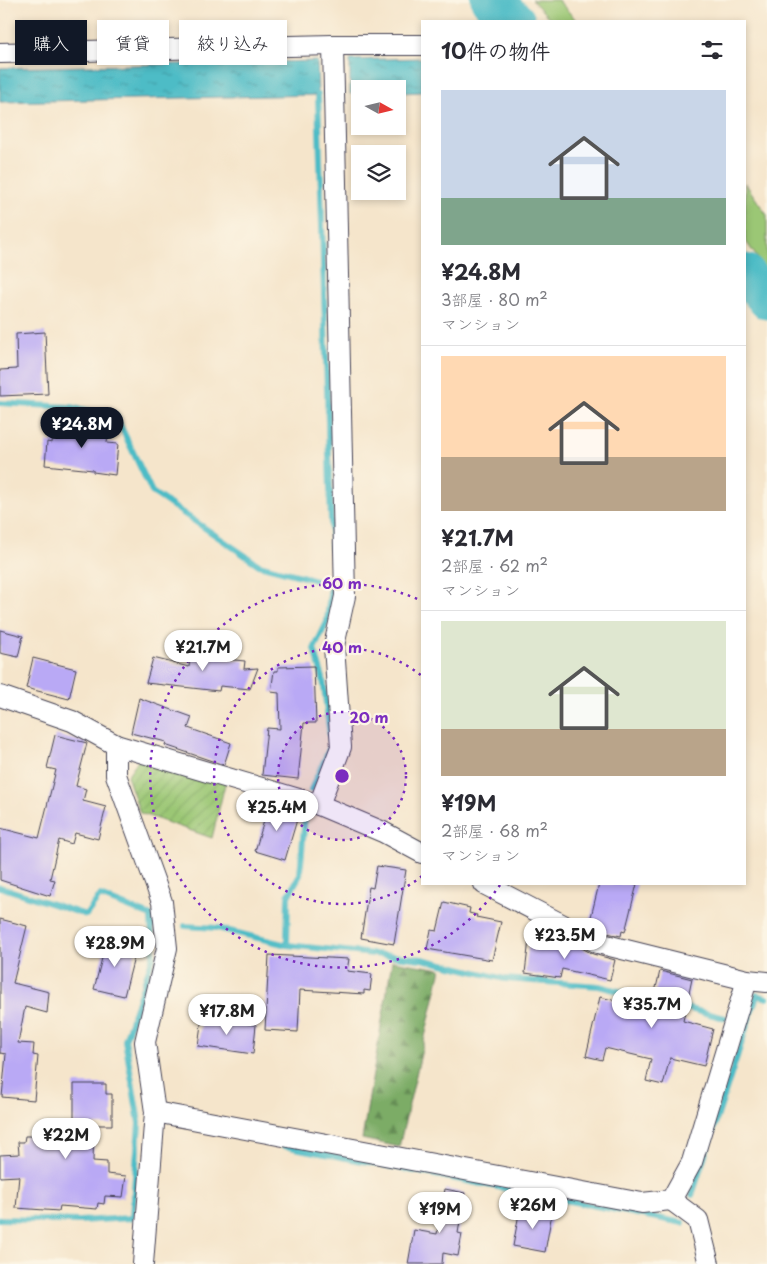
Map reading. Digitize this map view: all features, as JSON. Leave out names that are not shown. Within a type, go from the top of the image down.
[{"type":"street","points":[[320,804],[341,746],[334,646],[345,596],[332,45]]},
{"type":"street","points":[[0,53],[332,45],[421,45]]},
{"type":"street","points":[[0,696],[72,721],[116,745],[320,804],[382,832],[421,852]]},
{"type":"street","points":[[116,745],[116,775],[162,902],[167,948],[145,1042],[155,1112],[143,1264]]},
{"type":"street","points":[[486,885],[598,942],[746,980],[767,982]]},
{"type":"street","points":[[671,1200],[692,1162],[746,980]]},
{"type":"street","points":[[155,1112],[642,1203],[671,1200],[698,1220],[709,1264]]},
{"type":"green space","points":[[532,0],[558,0],[576,20],[551,20]]},
{"type":"green space","points":[[746,184],[767,215],[767,272],[746,241]]},
{"type":"green space","points":[[141,756],[226,780],[212,838],[140,813],[127,776]]},
{"type":"green space","points":[[392,961],[441,969],[399,1147],[362,1139]]},
{"type":"water","points":[[421,58],[421,92],[406,93],[406,80],[351,80],[350,94],[350,60]]},
{"type":"water","points":[[317,61],[318,95],[0,102],[0,68],[179,64],[287,65],[287,62]]},
{"type":"building","points":[[45,332],[48,394],[0,396],[0,370],[17,369],[16,334]]},
{"type":"building","points":[[54,424],[83,428],[83,424],[109,427],[107,443],[118,444],[115,475],[93,472],[93,470],[45,465],[47,442],[52,443]]},
{"type":"building","points":[[0,630],[23,636],[18,657],[0,653]]},
{"type":"building","points":[[191,649],[224,653],[224,659],[245,661],[244,669],[258,668],[250,689],[220,686],[219,691],[146,683],[153,658],[189,667]]},
{"type":"building","points":[[33,658],[76,669],[69,699],[26,688]]},
{"type":"building","points":[[314,666],[316,723],[304,723],[298,779],[262,775],[267,728],[280,729],[279,693],[271,692],[274,671],[278,671],[278,667]]},
{"type":"building","points":[[139,698],[192,717],[188,728],[231,743],[224,765],[165,745],[166,742],[131,733]]},
{"type":"building","points":[[55,735],[87,743],[76,786],[86,789],[83,801],[106,807],[98,839],[75,833],[72,844],[59,840],[50,879],[55,880],[50,896],[0,880],[0,828],[39,838],[56,770],[47,768]]},
{"type":"building","points":[[269,804],[299,813],[285,860],[255,851]]},
{"type":"building","points":[[377,866],[406,870],[394,944],[361,938],[369,887],[373,888]]},
{"type":"building","points":[[599,885],[637,885],[625,932],[622,931],[621,936],[602,932],[589,925]]},
{"type":"building","points":[[444,902],[470,908],[469,913],[477,915],[476,917],[501,922],[492,960],[427,949],[431,930],[437,931]]},
{"type":"building","points":[[0,919],[27,926],[13,983],[49,992],[47,1013],[25,1007],[18,1043],[34,1044],[33,1055],[38,1056],[34,1100],[2,1097],[6,1054],[0,1053]]},
{"type":"building","points":[[551,934],[557,935],[593,954],[615,960],[610,980],[562,969],[560,978],[525,973],[529,940],[550,943]]},
{"type":"building","points":[[107,939],[137,946],[124,996],[94,989]]},
{"type":"building","points":[[269,955],[349,959],[347,971],[372,974],[370,991],[364,990],[364,994],[300,990],[298,1032],[265,1030]]},
{"type":"building","points":[[660,971],[692,979],[683,1021],[713,1029],[704,1066],[670,1058],[663,1085],[646,1081],[651,1059],[605,1048],[602,1060],[586,1056],[600,997],[651,1009]]},
{"type":"building","points":[[202,1017],[256,1025],[253,1054],[198,1046]]},
{"type":"building","points":[[74,1084],[106,1084],[106,1094],[112,1094],[112,1125],[94,1125],[93,1161],[107,1162],[107,1174],[126,1176],[123,1197],[105,1196],[104,1204],[98,1203],[97,1209],[60,1206],[59,1211],[16,1208],[19,1176],[0,1177],[0,1155],[19,1154],[18,1142],[24,1142],[25,1136],[41,1136],[41,1129],[74,1129]]},
{"type":"building","points":[[445,1189],[465,1193],[458,1233],[462,1234],[458,1256],[443,1253],[442,1264],[408,1264],[414,1230],[437,1234]]},
{"type":"building","points":[[520,1208],[552,1213],[545,1252],[513,1246]]},
{"type":"waterway","points":[[490,0],[515,20]]},
{"type":"waterway","points":[[318,95],[332,553]]},
{"type":"waterway","points":[[746,274],[767,300]]},
{"type":"waterway","points":[[0,403],[71,407],[116,416],[152,492],[259,565],[331,584],[327,622],[314,649],[323,678],[331,745],[311,790]]},
{"type":"waterway","points":[[287,945],[288,896],[300,875],[305,816]]},
{"type":"waterway","points":[[0,887],[86,915],[100,896],[151,916],[153,957],[125,1040],[139,1123],[132,1218],[79,1221],[0,1219]]},
{"type":"waterway","points":[[185,926],[217,928],[287,945],[422,959],[505,979],[599,986],[661,1002]]},
{"type":"waterway","points":[[692,1195],[757,995],[767,998]]},
{"type":"waterway","points":[[678,1006],[725,1018]]},
{"type":"waterway","points":[[284,1146],[683,1223]]}]
